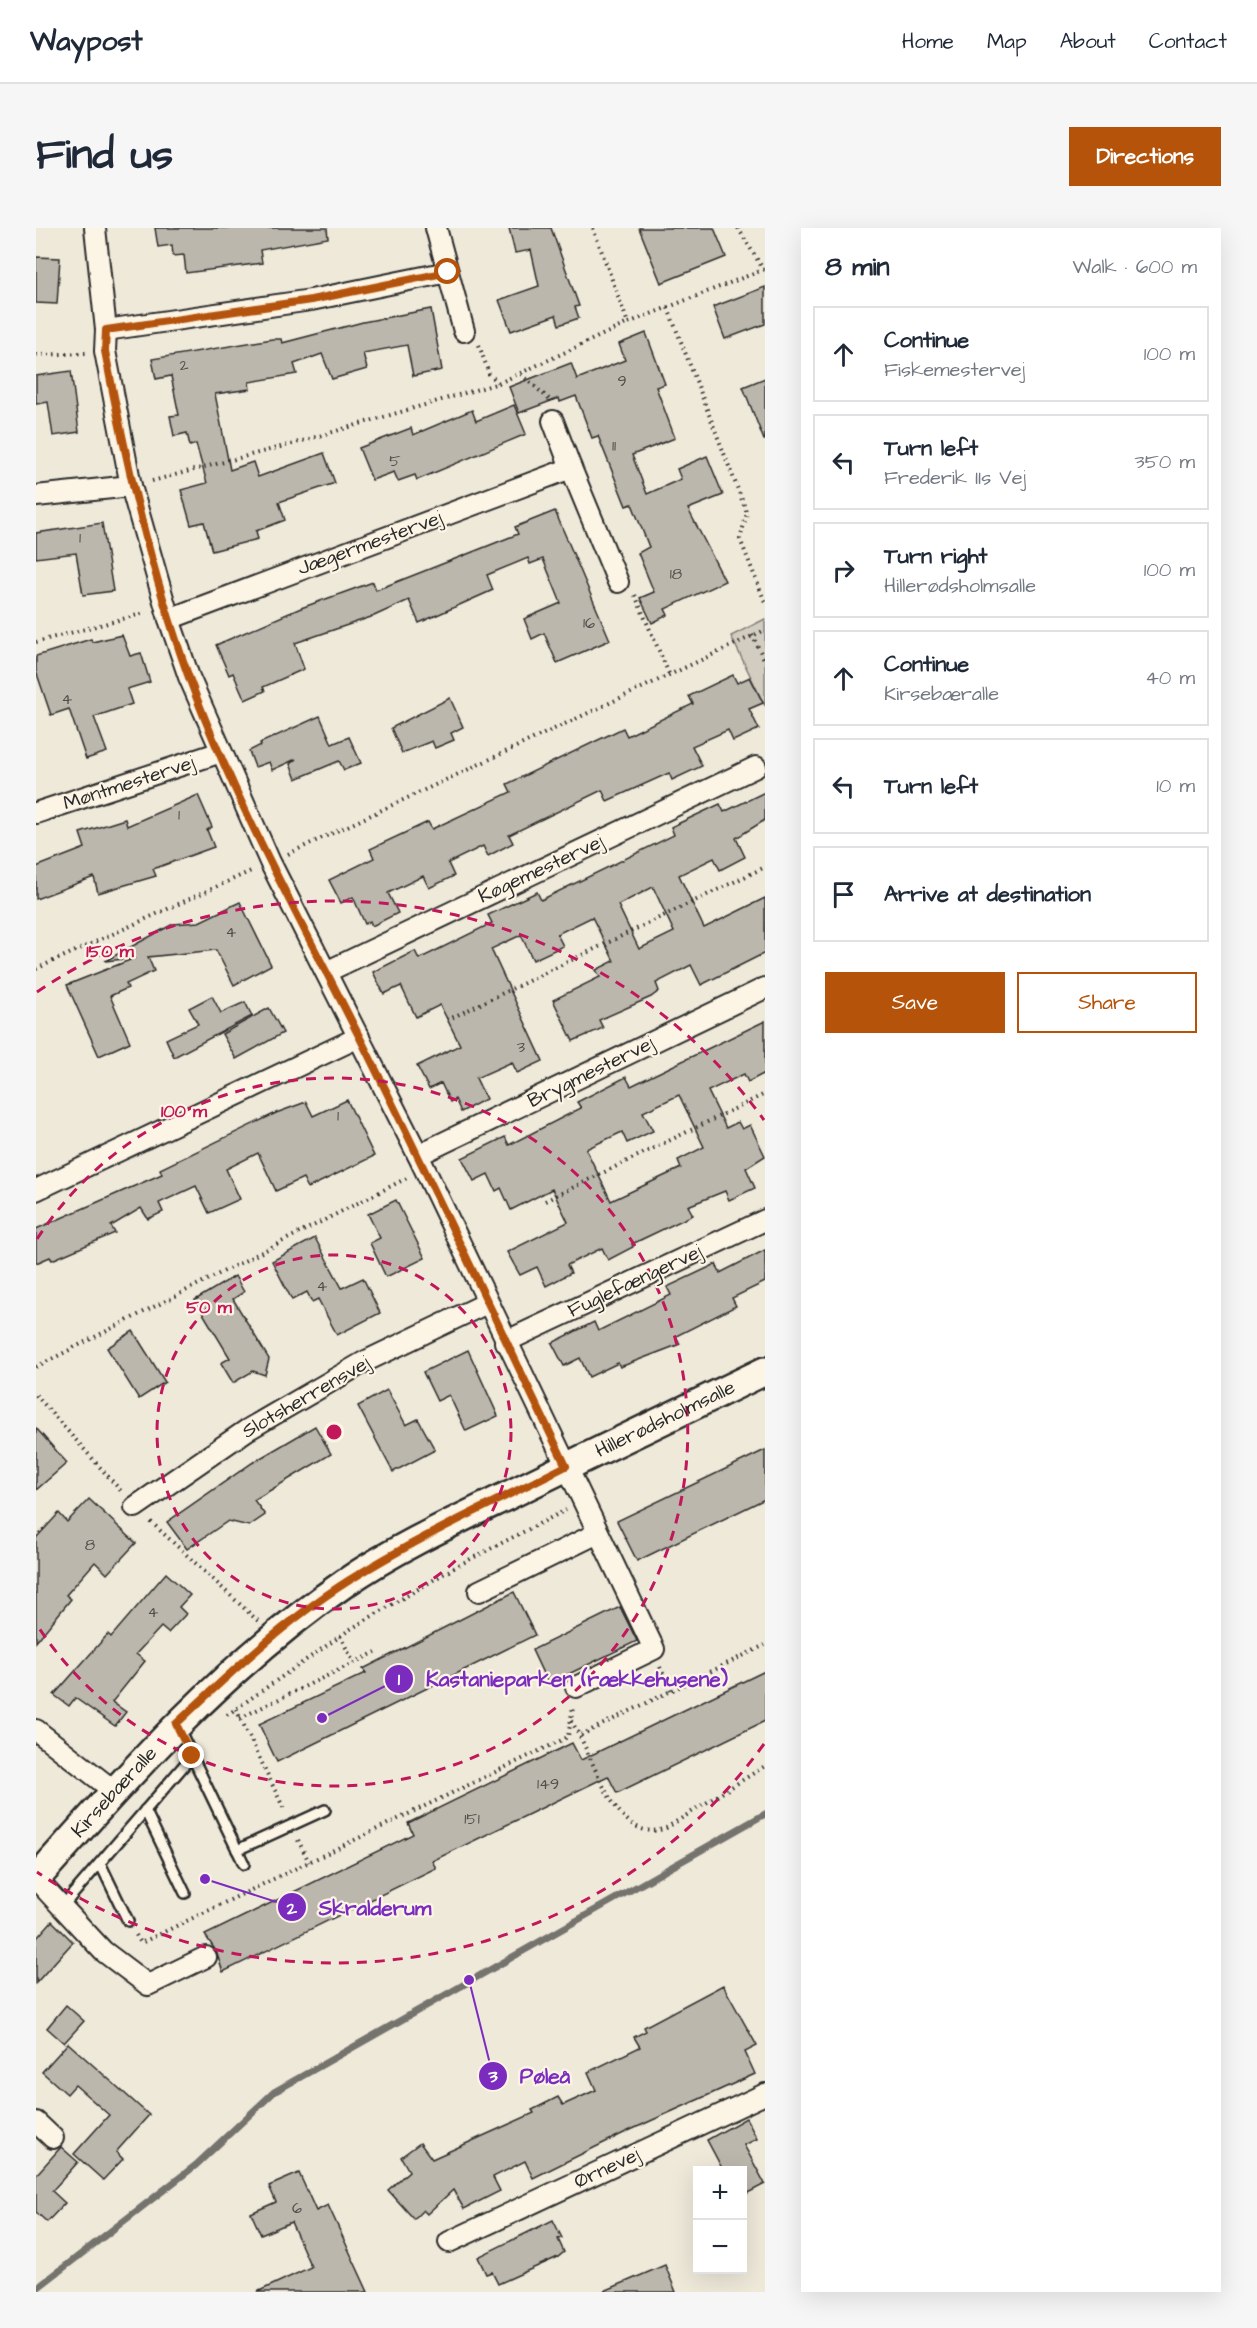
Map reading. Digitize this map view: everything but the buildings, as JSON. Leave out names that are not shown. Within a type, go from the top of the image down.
[{"type":"street","points":[[96,228],[106,330],[105,351],[131,486],[169,619],[189,677],[270,862],[421,1162],[654,1649],[576,1687]]},
{"type":"street","points":[[436,228],[464,331]]},
{"type":"street","points":[[106,330],[311,300],[448,272]]},
{"type":"street","points":[[553,421],[618,582]]},
{"type":"street","name":"Jægermestervej","points":[[169,619],[571,468]]},
{"type":"street","points":[[36,496],[131,486]]},
{"type":"street","name":"Møntmestervej","points":[[36,813],[221,752]]},
{"type":"street","name":"Køgemestervej","points":[[326,972],[756,767]]},
{"type":"street","name":"Brygmestervej","points":[[421,1162],[765,988]]},
{"type":"street","points":[[36,1190],[359,1037]]},
{"type":"street","name":"Fuglefængervej","points":[[506,1342],[765,1220]]},
{"type":"street","name":"Slotsherrensvej","points":[[135,1507],[257,1424],[364,1362],[487,1303]]},
{"type":"street","name":"Hillerødsholmsalle","points":[[274,1635],[346,1582],[412,1543],[765,1371]]},
{"type":"street","points":[[479,1591],[598,1533]]},
{"type":"street","name":"Kirsebæralle","points":[[36,1879],[176,1724],[274,1635]]},
{"type":"street","points":[[36,1730],[114,1791]]},
{"type":"street","points":[[36,1879],[103,1951],[148,1985],[206,1957]]},
{"type":"street","name":"Ørnevej","points":[[449,2242],[765,2094]]},
{"type":"street","points":[[36,2122],[53,2138]]},
{"type":"lane","points":[[176,1724],[244,1864]]},
{"type":"lane","points":[[61,1908],[192,1756]]},
{"type":"lane","points":[[145,1810],[185,1893]]},
{"type":"lane","points":[[237,1850],[325,1810]]},
{"type":"lane","points":[[100,1863],[128,1921]]},
{"type":"path","points":[[593,228],[628,323]]},
{"type":"path","points":[[131,486],[292,444],[499,383],[521,374],[628,323],[764,269],[738,228]]},
{"type":"path","points":[[668,308],[747,513],[740,539],[765,602]]},
{"type":"path","points":[[464,331],[475,332],[489,374],[499,383]]},
{"type":"path","points":[[36,356],[105,351]]},
{"type":"path","points":[[521,374],[559,408],[553,421]]},
{"type":"path","points":[[618,582],[634,594],[669,674]]},
{"type":"path","points":[[36,642],[146,613],[169,619]]},
{"type":"path","points":[[36,969],[765,630]]},
{"type":"path","points":[[752,635],[765,662]]},
{"type":"path","points":[[447,1020],[765,867]]},
{"type":"path","points":[[545,1201],[765,1094]]},
{"type":"path","points":[[36,1367],[421,1162]]},
{"type":"path","points":[[220,1720],[340,1635],[457,1566],[583,1501]]},
{"type":"path","points":[[340,1635],[354,1663]]},
{"type":"path","points":[[581,1735],[765,1645]]},
{"type":"path","points":[[240,1718],[376,1652]]},
{"type":"path","points":[[128,1921],[141,1943],[568,1737],[576,1687]]},
{"type":"path","points":[[236,1709],[309,1862]]},
{"type":"path","points":[[570,1721],[581,1735],[618,1814],[636,1828],[656,1831],[666,1828],[765,1766]]},
{"type":"shaded area","points":[[765,619],[765,706],[731,636]]},
{"type":"waterway","points":[[36,2289],[196,2165],[274,2092],[765,1814]]},
{"type":"place","name":"Kastanieparken (rækkehusene)","points":[[322,1718]]},
{"type":"place","name":"Skralderum","points":[[205,1879]]},
{"type":"place","name":"Pøleå","points":[[469,1980]]},
{"type":"route","points":[[192,1756],[176,1724],[220,1681],[274,1635],[346,1582],[412,1543],[566,1466],[418,1155],[270,862],[189,677],[169,619],[131,486],[105,351],[106,330],[311,300],[448,272]]}]
